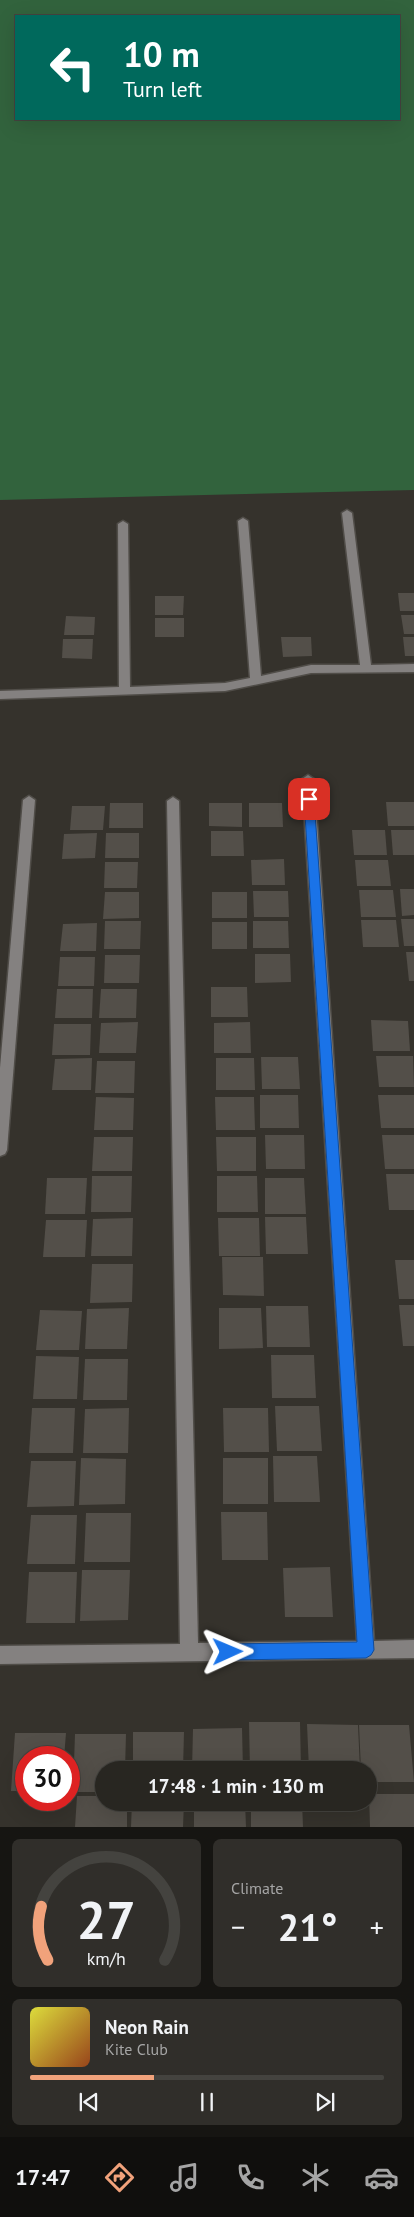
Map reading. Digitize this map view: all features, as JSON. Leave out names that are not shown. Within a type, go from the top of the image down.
[{"type":"street","points":[[347,513],[366,669]]},
{"type":"street","points":[[243,521],[256,680]]},
{"type":"street","points":[[123,524],[124,690]]},
{"type":"street","points":[[0,695],[225,686],[311,669],[414,668]]},
{"type":"street","points":[[308,779],[366,1650]]},
{"type":"street","points":[[0,1150],[29,800]]},
{"type":"street","points":[[173,801],[189,1653]]},
{"type":"street","points":[[0,1655],[414,1649]]},
{"type":"green space","points":[[0,0],[414,0],[414,490],[0,500]]},
{"type":"building","points":[[398,593],[414,593],[414,611],[400,611]]},
{"type":"building","points":[[155,596],[184,596],[183,615],[155,615]]},
{"type":"building","points":[[401,615],[414,615],[414,634],[404,634]]},
{"type":"building","points":[[66,616],[95,617],[94,635],[64,635]]},
{"type":"building","points":[[155,618],[184,618],[184,637],[155,637]]},
{"type":"building","points":[[281,637],[311,637],[312,656],[283,657]]},
{"type":"building","points":[[403,637],[414,637],[414,656],[405,656]]},
{"type":"building","points":[[63,639],[93,639],[92,659],[62,658]]},
{"type":"building","points":[[386,802],[414,802],[414,826],[388,826]]},
{"type":"building","points":[[110,803],[143,803],[143,828],[109,828]]},
{"type":"building","points":[[209,803],[242,803],[242,827],[209,826]]},
{"type":"building","points":[[249,803],[282,803],[283,827],[249,827]]},
{"type":"building","points":[[72,806],[105,806],[103,830],[70,830]]},
{"type":"building","points":[[352,830],[385,830],[387,855],[354,855]]},
{"type":"building","points":[[391,830],[414,830],[414,855],[393,855]]},
{"type":"building","points":[[211,831],[243,831],[244,856],[211,856]]},
{"type":"building","points":[[97,833],[95,858],[62,859],[64,834]]},
{"type":"building","points":[[106,833],[139,833],[139,858],[105,858]]},
{"type":"building","points":[[284,859],[285,885],[252,885],[251,860]]},
{"type":"building","points":[[355,860],[388,860],[391,886],[357,886]]},
{"type":"building","points":[[105,862],[138,862],[137,888],[104,888]]},
{"type":"building","points":[[400,889],[414,889],[414,915],[402,916]]},
{"type":"building","points":[[359,890],[393,890],[396,917],[361,917]]},
{"type":"building","points":[[253,891],[288,891],[289,917],[254,917]]},
{"type":"building","points":[[105,892],[139,892],[139,918],[103,919]]},
{"type":"building","points":[[212,892],[247,892],[247,918],[212,918]]},
{"type":"building","points":[[401,919],[414,919],[414,946],[404,946]]},
{"type":"building","points":[[361,920],[396,920],[399,947],[363,947]]},
{"type":"building","points":[[105,921],[141,921],[140,949],[104,949]]},
{"type":"building","points":[[253,921],[288,921],[289,948],[253,948]]},
{"type":"building","points":[[212,922],[247,922],[247,949],[212,949]]},
{"type":"building","points":[[97,923],[96,951],[60,951],[63,924]]},
{"type":"building","points":[[406,952],[414,952],[414,981],[409,981]]},
{"type":"building","points":[[255,954],[290,954],[291,982],[255,983]]},
{"type":"building","points":[[105,955],[140,955],[139,983],[104,983]]},
{"type":"building","points":[[60,957],[95,957],[94,986],[58,986]]},
{"type":"building","points":[[211,987],[247,987],[248,1017],[211,1017]]},
{"type":"building","points":[[57,989],[93,989],[92,1018],[55,1018]]},
{"type":"building","points":[[101,989],[137,989],[136,1018],[99,1018]]},
{"type":"building","points":[[371,1020],[408,1021],[410,1051],[373,1051]]},
{"type":"building","points":[[138,1022],[136,1053],[99,1053],[101,1023]]},
{"type":"building","points":[[250,1022],[251,1053],[214,1053],[214,1023]]},
{"type":"building","points":[[54,1024],[91,1024],[90,1055],[52,1055]]},
{"type":"building","points":[[376,1056],[413,1056],[414,1087],[379,1087]]},
{"type":"building","points":[[261,1057],[298,1057],[300,1089],[262,1089]]},
{"type":"building","points":[[92,1058],[91,1090],[52,1090],[55,1059]]},
{"type":"building","points":[[216,1058],[254,1058],[255,1090],[216,1090]]},
{"type":"building","points":[[97,1061],[135,1061],[134,1093],[95,1093]]},
{"type":"building","points":[[260,1095],[298,1095],[299,1128],[260,1128]]},
{"type":"building","points":[[378,1095],[414,1095],[414,1128],[381,1128]]},
{"type":"building","points":[[96,1097],[134,1098],[133,1130],[94,1130]]},
{"type":"building","points":[[215,1097],[254,1097],[255,1130],[216,1130]]},
{"type":"building","points":[[265,1135],[304,1135],[305,1169],[266,1169]]},
{"type":"building","points":[[382,1135],[414,1135],[414,1169],[385,1169]]},
{"type":"building","points":[[94,1137],[133,1137],[132,1171],[92,1171]]},
{"type":"building","points":[[216,1137],[256,1137],[256,1171],[217,1171]]},
{"type":"building","points":[[386,1174],[414,1174],[414,1210],[389,1210]]},
{"type":"building","points":[[92,1176],[132,1176],[131,1212],[91,1212]]},
{"type":"building","points":[[217,1176],[257,1176],[258,1212],[217,1212]]},
{"type":"building","points":[[47,1178],[87,1178],[85,1214],[45,1214]]},
{"type":"building","points":[[265,1178],[304,1178],[306,1214],[265,1214]]},
{"type":"building","points":[[265,1217],[306,1217],[308,1254],[266,1254]]},
{"type":"building","points":[[133,1218],[132,1256],[91,1256],[93,1219]]},
{"type":"building","points":[[218,1218],[259,1218],[260,1256],[219,1256]]},
{"type":"building","points":[[46,1220],[87,1220],[85,1257],[43,1257]]},
{"type":"building","points":[[222,1257],[263,1257],[264,1296],[223,1295]]},
{"type":"building","points":[[395,1260],[414,1260],[414,1299],[399,1299]]},
{"type":"building","points":[[92,1264],[133,1264],[132,1302],[90,1303]]},
{"type":"building","points":[[399,1305],[414,1305],[414,1346],[403,1346]]},
{"type":"building","points":[[266,1306],[308,1306],[310,1347],[267,1347]]},
{"type":"building","points":[[129,1308],[127,1349],[85,1349],[87,1309]]},
{"type":"building","points":[[219,1308],[261,1308],[263,1348],[219,1349]]},
{"type":"building","points":[[40,1310],[82,1311],[79,1350],[36,1350]]},
{"type":"building","points":[[271,1355],[314,1355],[316,1398],[272,1398]]},
{"type":"building","points":[[36,1356],[79,1357],[77,1399],[33,1399]]},
{"type":"building","points":[[85,1359],[128,1359],[127,1400],[83,1400]]},
{"type":"building","points":[[275,1406],[319,1406],[322,1451],[277,1451]]},
{"type":"building","points":[[32,1408],[75,1408],[73,1453],[29,1453]]},
{"type":"building","points":[[129,1408],[128,1453],[83,1453],[85,1409]]},
{"type":"building","points":[[223,1408],[268,1408],[269,1452],[224,1452]]},
{"type":"building","points":[[273,1456],[317,1456],[320,1502],[274,1502]]},
{"type":"building","points":[[81,1458],[126,1459],[125,1504],[79,1505]]},
{"type":"building","points":[[223,1458],[268,1458],[268,1504],[223,1504]]},
{"type":"building","points":[[31,1461],[76,1461],[74,1506],[27,1507]]},
{"type":"building","points":[[221,1512],[267,1512],[268,1560],[222,1560]]},
{"type":"building","points":[[86,1513],[131,1513],[130,1562],[84,1562]]},
{"type":"building","points":[[31,1515],[77,1515],[75,1564],[27,1564]]},
{"type":"building","points":[[330,1567],[333,1617],[285,1617],[283,1568]]},
{"type":"building","points":[[82,1570],[130,1570],[128,1620],[80,1621]]},
{"type":"building","points":[[29,1572],[77,1572],[75,1623],[26,1623]]},
{"type":"building","points":[[249,1722],[300,1722],[301,1761],[250,1761]]},
{"type":"building","points":[[307,1724],[358,1725],[360,1761],[309,1761]]},
{"type":"building","points":[[359,1725],[409,1725],[414,1782],[377,1782],[377,1761],[361,1761]]},
{"type":"building","points":[[242,1728],[243,1761],[192,1761],[193,1729]]},
{"type":"building","points":[[133,1732],[184,1732],[183,1761],[133,1761]]},
{"type":"building","points":[[15,1733],[66,1733],[65,1746],[15,1746],[15,1791],[11,1791]]},
{"type":"building","points":[[75,1734],[126,1734],[125,1761],[95,1761],[95,1792],[80,1792],[80,1746],[75,1746]]},
{"type":"building","points":[[377,1794],[414,1794],[414,1827],[370,1827],[370,1811],[377,1811]]},
{"type":"building","points":[[80,1796],[95,1796],[95,1811],[127,1811],[127,1827],[75,1827],[76,1811],[80,1811]]},
{"type":"building","points":[[132,1811],[184,1811],[183,1827],[131,1827]]},
{"type":"building","points":[[194,1811],[245,1811],[246,1827],[194,1827]]},
{"type":"building","points":[[251,1811],[302,1811],[303,1827],[251,1827]]},
{"type":"route","points":[[228,1652],[366,1650],[309,799]]}]
